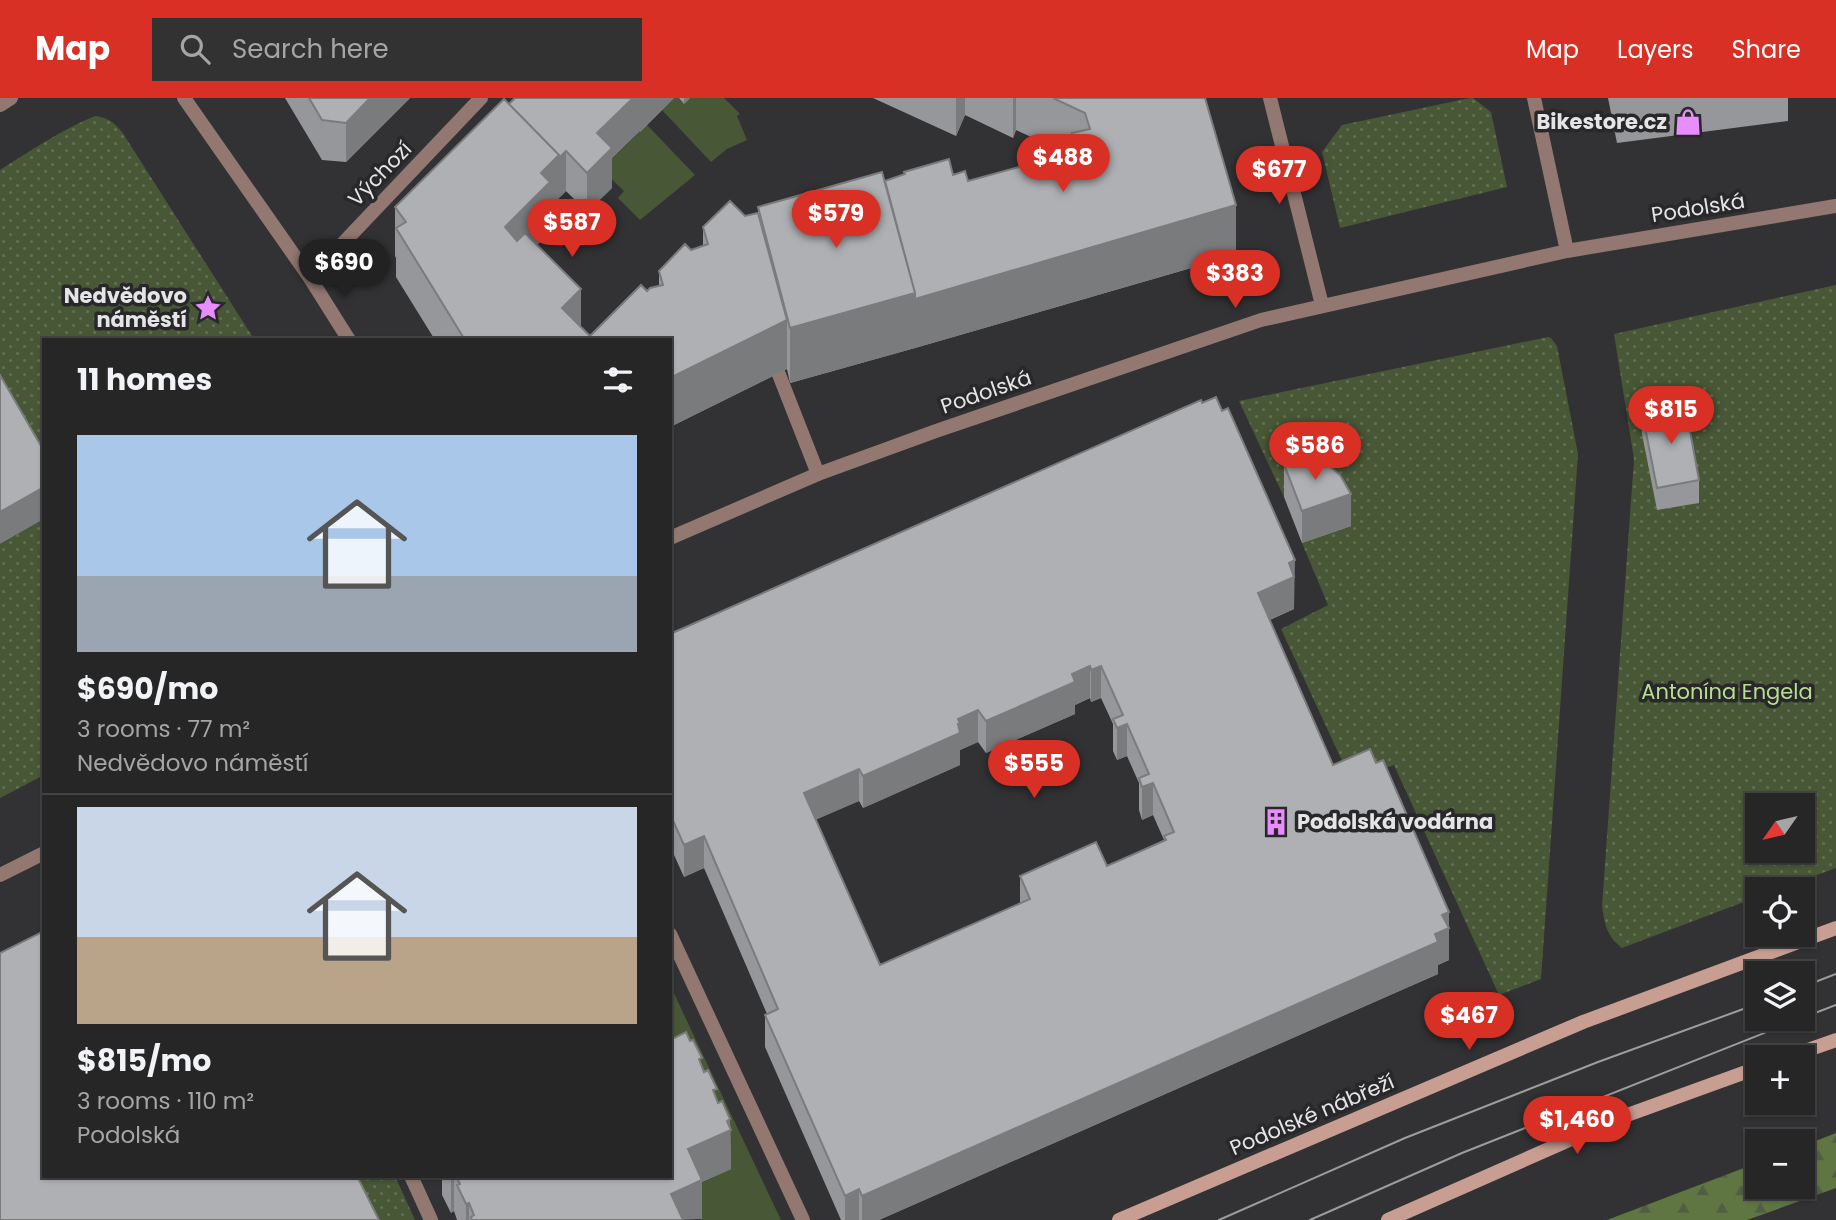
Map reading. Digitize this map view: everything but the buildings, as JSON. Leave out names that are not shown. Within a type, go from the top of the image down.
[{"type":"main road","name":"Podolské nábřeží","points":[[1119,1220],[1583,1022],[1836,929]]},
{"type":"main road","points":[[1815,1047],[1836,1040]]},
{"type":"main road","points":[[1388,1220],[1619,1118],[1745,1072]]},
{"type":"street","points":[[0,105],[11,98]]},
{"type":"street","points":[[184,98],[310,278],[348,338]]},
{"type":"street","name":"Výchozí","points":[[310,278],[481,98]]},
{"type":"street","points":[[1270,98],[1322,305]]},
{"type":"street","points":[[1534,98],[1567,251]]},
{"type":"street","name":"Podolská","points":[[672,537],[818,474],[1261,320],[1567,251],[1836,206]]},
{"type":"street","points":[[778,372],[818,474]]},
{"type":"street","points":[[0,876],[42,854]]},
{"type":"street","points":[[672,943],[803,1220]]},
{"type":"street","points":[[412,1178],[431,1220]]},
{"type":"green space","points":[[674,98],[679,98],[684,104],[690,98],[724,98],[740,114],[737,116],[747,140],[727,149],[711,162],[662,110]]},
{"type":"green space","points":[[1470,98],[1491,112],[1507,187],[1340,228],[1322,152],[1342,125]]},
{"type":"green space","points":[[95,116],[103,118],[122,132],[253,338],[42,338],[42,480],[0,407],[0,170]]},
{"type":"green space","points":[[647,125],[695,175],[640,220],[618,198],[624,191],[601,169]]},
{"type":"green space","name":"Antonína Engela","points":[[1836,285],[1836,868],[1812,877],[1745,877],[1745,902],[1622,948],[1607,929],[1602,906],[1634,459],[1614,334]]},
{"type":"green space","points":[[1548,337],[1557,346],[1578,454],[1541,979],[1499,995],[1394,765],[1351,780],[1281,629],[1328,605],[1302,543],[1350,525],[1284,497],[1239,401]]},
{"type":"green space","points":[[42,520],[42,776],[0,798],[0,544]]},
{"type":"green space","points":[[672,989],[781,1220],[700,1220],[702,1219],[688,1189],[730,1169],[672,1083]]},
{"type":"green space","points":[[1836,1133],[1836,1188],[1815,1196],[1815,1141]]},
{"type":"green space","points":[[1745,1168],[1745,1199],[1805,1199],[1747,1220],[1607,1220]]},
{"type":"green space","points":[[342,1178],[396,1178],[415,1220],[363,1220]]},
{"type":"tram line","points":[[1815,982],[1836,974]]},
{"type":"tram line","points":[[1815,1013],[1836,1005]]},
{"type":"tram line","points":[[1219,1220],[1405,1138],[1598,1062],[1745,1008]]},
{"type":"tram line","points":[[1310,1220],[1462,1153],[1769,1031]]},
{"type":"place","name":"Bikestore.cz","points":[[1688,122]]},
{"type":"place","name":"Nedvědovo náměstí","points":[[208,308]]},
{"type":"place","name":"Podolská vodárna","points":[[1276,822]]}]
